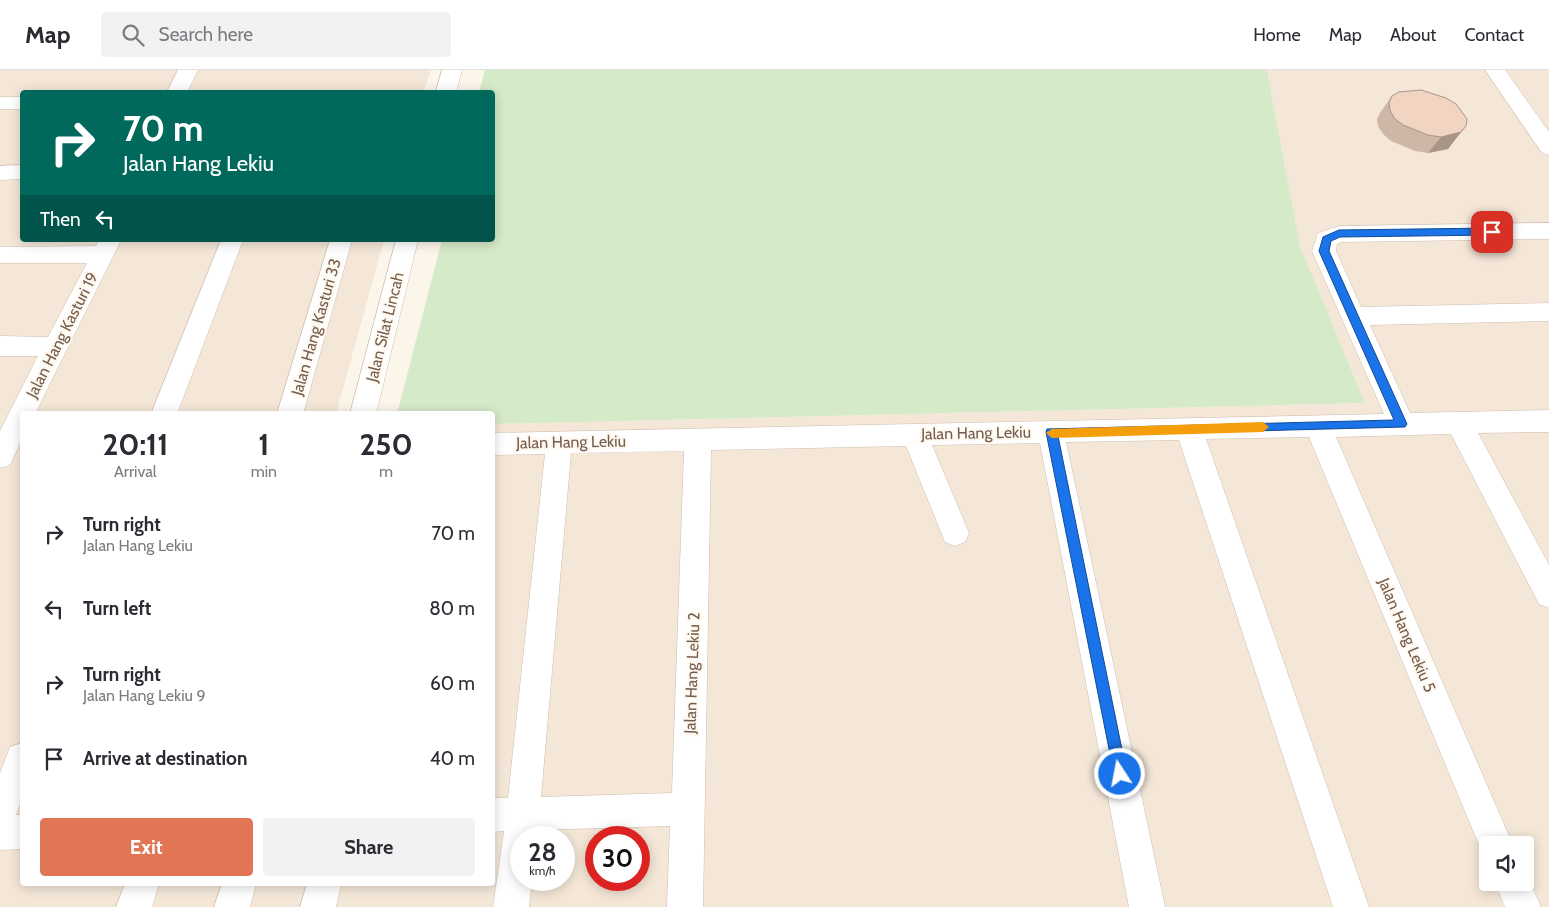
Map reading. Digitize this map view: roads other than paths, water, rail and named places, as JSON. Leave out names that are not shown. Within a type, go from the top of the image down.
[{"type":"street","points":[[178,90],[188,70]]},
{"type":"street","points":[[447,90],[452,70]]},
{"type":"street","points":[[1495,70],[1549,148]]},
{"type":"street","points":[[0,103],[20,103]]},
{"type":"street","points":[[0,172],[20,172]]},
{"type":"street","points":[[1402,424],[1324,251],[1326,239],[1339,234],[1549,231]]},
{"type":"street","points":[[165,411],[231,242]]},
{"type":"street","name":"Jalan Hang Kasturi 33","points":[[291,411],[340,242]]},
{"type":"street","name":"Jalan Silat Lincah","points":[[364,411],[407,242]]},
{"type":"street","points":[[0,255],[107,247]]},
{"type":"street","name":"Jalan Hang Kasturi 19","points":[[23,411],[107,247]]},
{"type":"street","points":[[1353,316],[1549,312]]},
{"type":"street","points":[[0,346],[56,347]]},
{"type":"street","name":"Jalan Hang Kasturi 19","points":[[0,456],[20,417]]},
{"type":"street","name":"Jalan Hang Lekiu","points":[[495,444],[1549,421]]},
{"type":"street","points":[[1459,423],[1549,594]]},
{"type":"street","name":"Jalan Hang Lekiu 5","points":[[1318,426],[1492,836]]},
{"type":"street","points":[[1189,429],[1351,907]]},
{"type":"street","points":[[1051,432],[1147,907]]},
{"type":"street","points":[[915,434],[923,458],[955,533]]},
{"type":"street","name":"Jalan Hang Lekiu 2","points":[[685,907],[698,439]]},
{"type":"street","points":[[511,907],[508,815],[559,442]]},
{"type":"street","points":[[0,456],[20,456]]},
{"type":"street","points":[[0,813],[20,764]]},
{"type":"street","points":[[508,815],[688,809]]},
{"type":"street","points":[[0,834],[20,832]]},
{"type":"street","points":[[134,907],[141,886]]},
{"type":"street","points":[[232,907],[238,886]]},
{"type":"street","points":[[318,907],[323,886]]},
{"type":"street","points":[[1516,891],[1523,907]]}]
